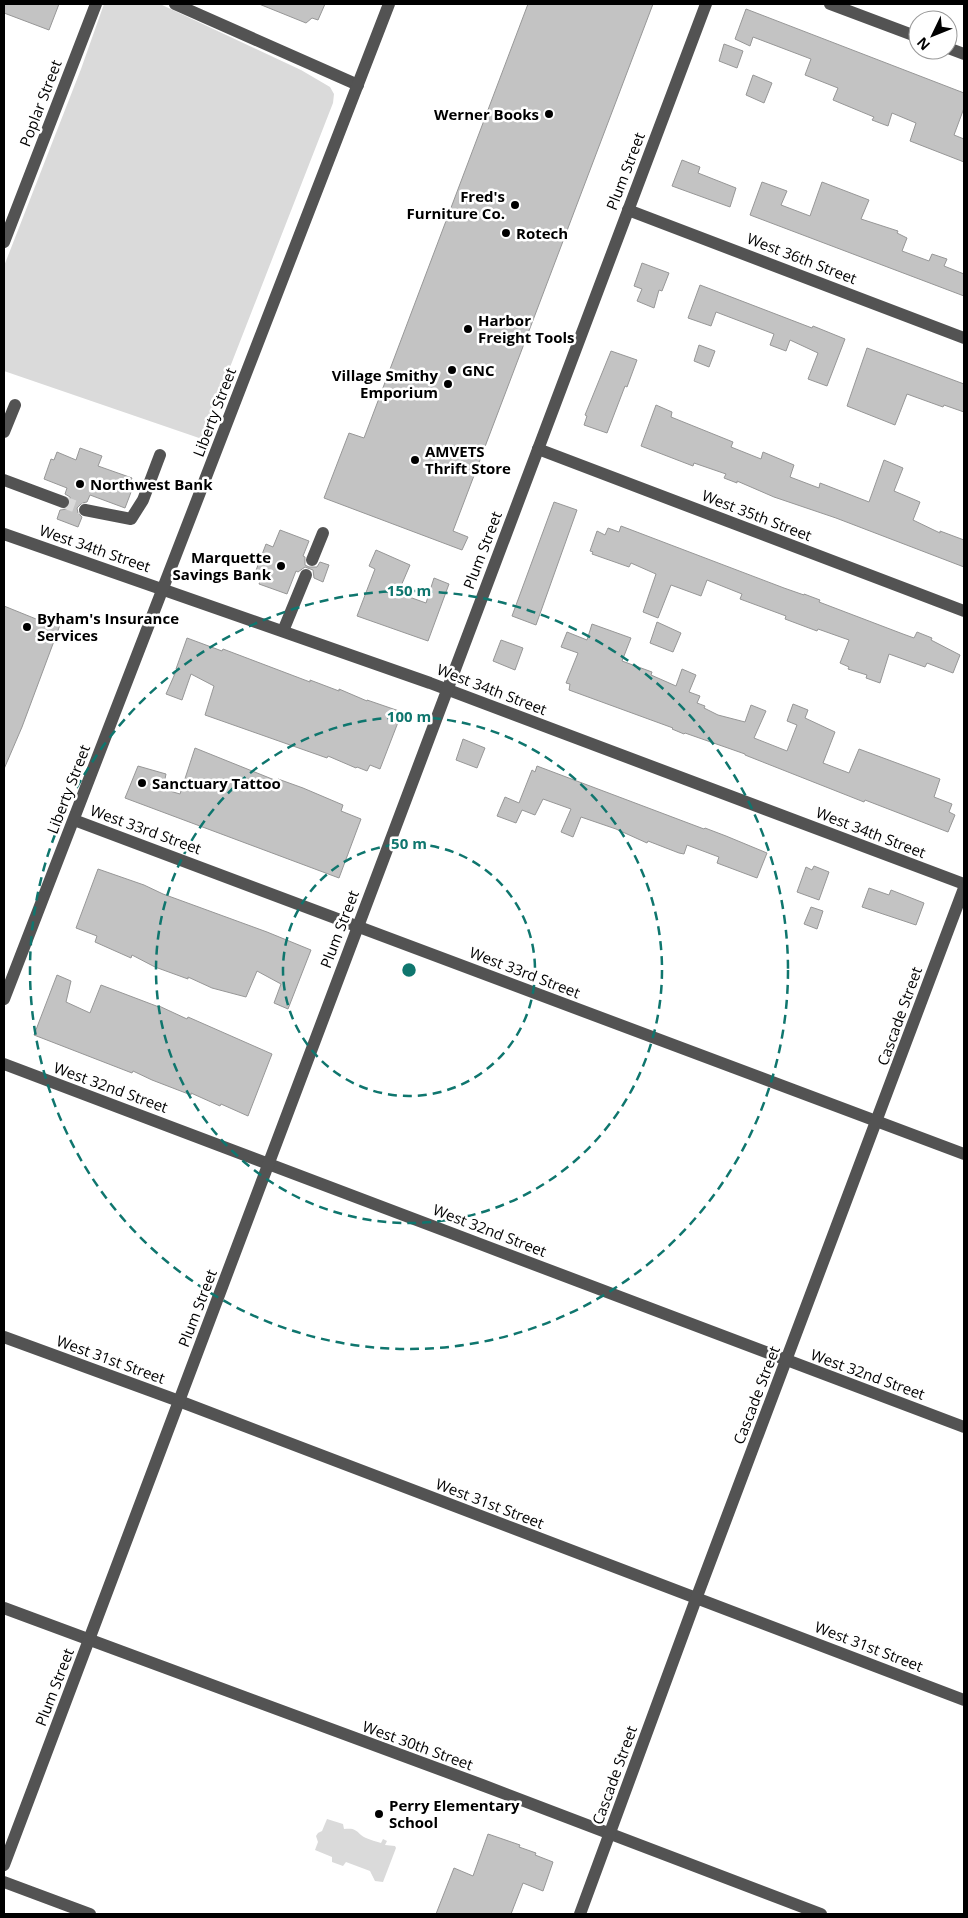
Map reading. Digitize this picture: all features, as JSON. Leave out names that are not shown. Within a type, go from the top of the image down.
[{"type":"street","name":"Poplar Street","points":[[4,242],[96,4]]},
{"type":"street","points":[[175,4],[358,85]]},
{"type":"street","name":"Liberty Street","points":[[4,998],[389,4]]},
{"type":"street","name":"Plum Street","points":[[4,1865],[706,4]]},
{"type":"street","points":[[830,4],[908,33]]},
{"type":"street","name":"West 36th Street","points":[[628,210],[964,338]]},
{"type":"street","points":[[4,432],[15,405]]},
{"type":"street","name":"West 35th Street","points":[[538,449],[964,611]]},
{"type":"street","points":[[85,510],[131,519],[136,514],[143,500],[160,455]]},
{"type":"street","points":[[4,480],[63,502]]},
{"type":"street","points":[[312,560],[323,533]]},
{"type":"street","name":"West 34th Street","points":[[4,534],[162,588],[447,690],[964,886]]},
{"type":"street","points":[[283,631],[306,575]]},
{"type":"street","name":"West 33rd Street","points":[[74,820],[964,1154]]},
{"type":"street","name":"Cascade Street","points":[[580,1914],[696,1599],[877,1122],[964,886]]},
{"type":"street","name":"West 32nd Street","points":[[4,1064],[964,1427]]},
{"type":"street","name":"West 31st Street","points":[[4,1337],[964,1700]]},
{"type":"street","name":"West 30th Street","points":[[4,1608],[821,1914]]},
{"type":"street","points":[[4,1882],[90,1914]]},
{"type":"shaded area","points":[[104,4],[160,4],[301,70],[330,87],[334,94],[333,103],[202,439],[4,371],[4,266],[81,69]]},
{"type":"shaded area","points":[[327,1819],[343,1824],[344,1829],[354,1829],[368,1839],[381,1843],[383,1839],[387,1841],[385,1845],[395,1846],[396,1848],[383,1882],[375,1881],[370,1871],[346,1862],[343,1866],[332,1862],[332,1857],[315,1850],[318,1842],[316,1836],[322,1831]]},
{"type":"building","points":[[4,4],[59,4],[49,30],[4,13]]},
{"type":"building","points":[[259,4],[325,4],[318,20],[312,18],[306,23]]},
{"type":"building","points":[[528,4],[653,4],[453,531],[468,537],[462,550],[324,498],[349,433],[364,438]]},
{"type":"building","points":[[746,9],[964,93],[964,108],[954,135],[964,139],[964,162],[910,141],[916,123],[892,113],[888,126],[872,120],[874,117],[833,100],[838,88],[805,75],[811,59],[753,37],[750,46],[735,39]]},
{"type":"building","points":[[724,44],[743,51],[737,68],[719,61]]},
{"type":"building","points":[[753,75],[772,83],[764,103],[746,95]]},
{"type":"building","points":[[682,160],[700,167],[698,173],[736,188],[730,207],[672,186]]},
{"type":"building","points":[[762,182],[787,191],[781,205],[810,216],[822,182],[869,200],[861,219],[898,231],[897,233],[907,238],[902,251],[929,261],[932,254],[947,259],[944,266],[964,274],[964,296],[750,215]]},
{"type":"building","points":[[642,263],[669,273],[662,291],[659,290],[654,308],[637,301],[642,289],[634,286]]},
{"type":"building","points":[[700,285],[845,339],[827,386],[808,379],[818,353],[790,340],[786,351],[770,345],[774,334],[716,312],[711,326],[688,318]]},
{"type":"building","points":[[699,345],[715,351],[709,367],[694,361]]},
{"type":"building","points":[[867,348],[964,384],[964,412],[944,405],[943,407],[907,394],[895,425],[847,406]]},
{"type":"building","points":[[611,351],[637,360],[607,433],[584,425],[587,416],[585,415]]},
{"type":"building","points":[[656,405],[672,412],[671,417],[733,442],[731,447],[761,459],[763,452],[794,465],[790,477],[819,488],[820,483],[869,502],[884,460],[903,468],[894,491],[920,502],[913,520],[940,533],[940,531],[964,540],[964,567],[836,518],[774,497],[737,481],[737,483],[724,478],[726,474],[694,463],[693,466],[641,446]]},
{"type":"building","points":[[80,448],[102,456],[98,466],[132,478],[128,486],[133,487],[125,508],[90,495],[87,502],[82,503],[77,508],[78,513],[82,517],[78,527],[57,519],[60,510],[68,509],[71,504],[70,497],[65,494],[67,488],[44,479],[51,459],[54,460],[57,452],[76,460]]},
{"type":"building","points":[[554,502],[577,510],[536,625],[512,616]]},
{"type":"building","points":[[621,526],[820,600],[819,602],[914,638],[917,632],[932,638],[931,640],[960,655],[953,673],[927,663],[925,667],[889,654],[880,683],[866,678],[867,675],[848,669],[849,667],[840,663],[849,640],[785,619],[786,616],[740,599],[742,594],[707,580],[701,596],[671,585],[658,618],[643,612],[656,574],[631,563],[629,567],[592,554],[593,552],[590,551],[597,531],[605,535],[608,528],[619,532]]},
{"type":"building","points":[[280,530],[309,541],[303,556],[305,557],[305,565],[317,567],[320,562],[329,565],[323,582],[314,578],[313,570],[305,567],[298,572],[296,571],[287,594],[259,584],[262,576],[255,573],[266,544],[273,547]]},
{"type":"building","points":[[376,550],[410,565],[398,593],[426,603],[434,578],[449,584],[428,641],[357,616],[375,569],[369,566]]},
{"type":"building","points":[[4,606],[41,621],[42,617],[60,625],[22,727],[4,769]]},
{"type":"building","points":[[657,622],[681,633],[673,652],[650,643]]},
{"type":"building","points":[[592,624],[631,638],[622,661],[652,672],[651,675],[676,686],[682,669],[696,675],[689,692],[700,696],[697,703],[718,715],[745,722],[751,705],[766,711],[754,738],[787,751],[797,725],[787,721],[793,704],[808,710],[805,718],[835,732],[823,763],[849,773],[859,749],[940,779],[934,797],[952,804],[949,812],[955,815],[948,832],[865,800],[864,802],[745,754],[684,734],[673,728],[569,690],[570,684],[566,683],[578,653],[561,647],[567,632],[587,640]]},
{"type":"building","points":[[187,638],[222,651],[223,649],[310,682],[310,680],[339,691],[339,689],[367,701],[402,712],[380,769],[370,765],[367,771],[356,768],[328,756],[327,758],[205,715],[214,686],[191,674],[182,700],[166,694],[177,669]]},
{"type":"building","points":[[501,640],[523,648],[515,670],[493,661]]},
{"type":"building","points":[[463,739],[485,748],[477,768],[456,760]]},
{"type":"building","points":[[195,748],[343,805],[341,811],[361,819],[339,878],[125,798],[138,766],[166,774],[163,789],[180,794]]},
{"type":"building","points":[[537,766],[767,853],[757,878],[717,863],[719,857],[687,845],[684,854],[679,853],[648,841],[647,843],[616,829],[581,817],[573,837],[561,832],[571,809],[543,799],[535,815],[522,810],[516,823],[497,816],[505,797],[519,803],[532,770],[535,772]]},
{"type":"building","points":[[814,866],[829,872],[819,900],[797,892],[806,867],[812,870]]},
{"type":"building","points":[[98,869],[311,950],[288,1009],[274,1003],[281,984],[257,971],[246,997],[212,988],[188,977],[188,979],[155,967],[132,955],[131,958],[95,942],[97,936],[76,928]]},
{"type":"building","points":[[869,888],[889,895],[891,890],[924,903],[916,925],[862,907]]},
{"type":"building","points":[[811,907],[823,911],[817,929],[804,924]]},
{"type":"building","points":[[57,975],[71,981],[66,1002],[90,1013],[101,985],[159,1006],[187,1019],[188,1017],[272,1054],[248,1116],[221,1104],[220,1106],[191,1093],[191,1095],[133,1071],[132,1073],[34,1035]]},
{"type":"building","points":[[488,1834],[520,1845],[519,1847],[553,1862],[543,1891],[523,1883],[511,1914],[436,1914],[454,1868],[473,1876]]},
{"type":"tunnel","points":[[63,502],[85,510]]},
{"type":"place","name":"Werner Books","points":[[549,114]]},
{"type":"place","name":"Fred's Furniture Co.","points":[[515,205]]},
{"type":"place","name":"Rotech","points":[[506,233]]},
{"type":"place","name":"Harbor Freight Tools","points":[[468,329]]},
{"type":"place","name":"GNC","points":[[452,370]]},
{"type":"place","name":"Village Smithy Emporium","points":[[448,384]]},
{"type":"place","name":"AMVETS Thrift Store","points":[[415,460]]},
{"type":"place","name":"Northwest Bank","points":[[80,484]]},
{"type":"place","name":"Marquette Savings Bank","points":[[281,566]]},
{"type":"place","name":"Byham's Insurance Services","points":[[27,627]]},
{"type":"place","name":"Sanctuary Tattoo","points":[[142,783]]},
{"type":"place","name":"Perry Elementary School","points":[[379,1814]]}]
